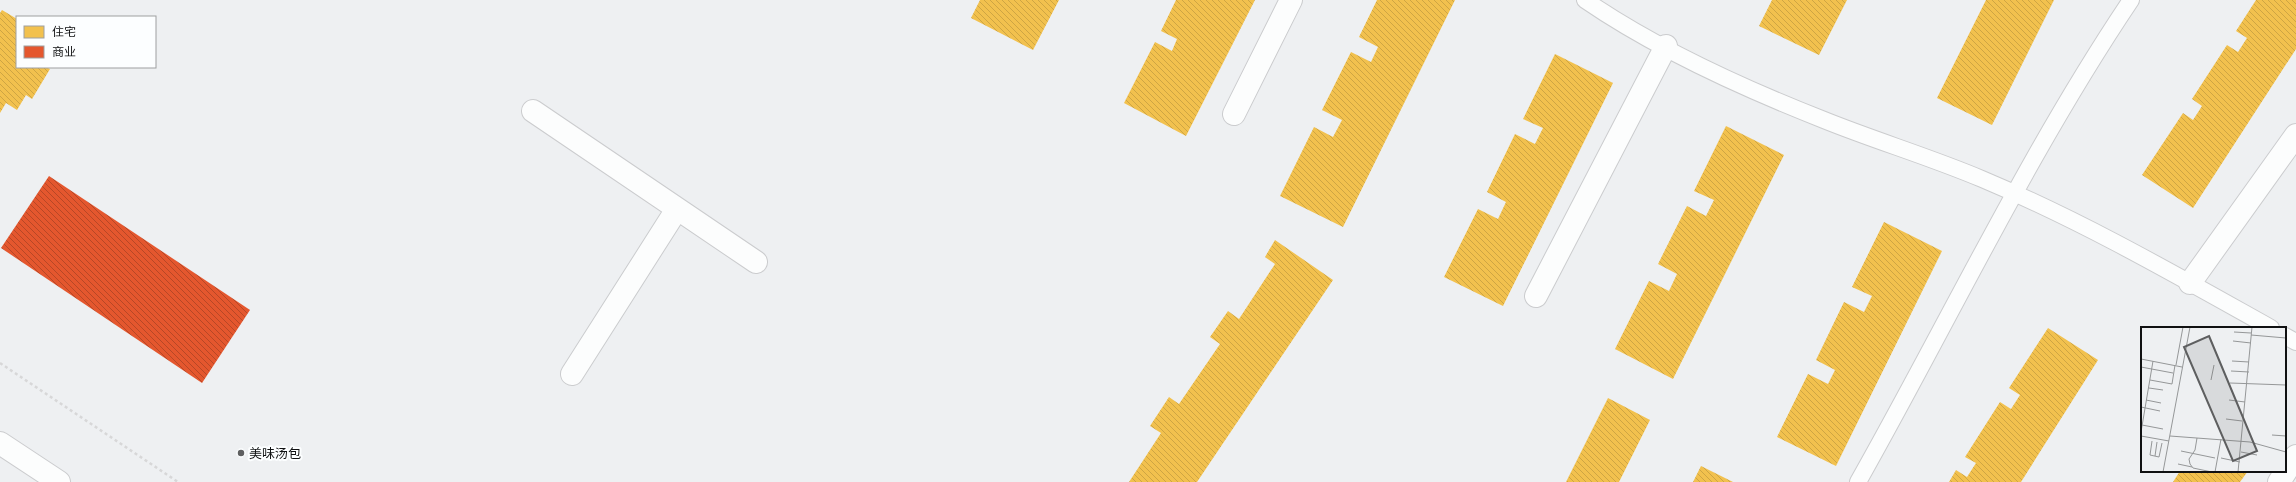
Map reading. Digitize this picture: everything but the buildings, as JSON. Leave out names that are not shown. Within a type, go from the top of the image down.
[{"type":"street","points":[[1234,114],[1291,0]]},
{"type":"street","points":[[1536,296],[1666,46]]},
{"type":"street","points":[[533,111],[756,262]]},
{"type":"street","points":[[2190,283],[2296,135]]},
{"type":"street","points":[[572,374],[677,209]]},
{"type":"street","points":[[0,443],[59,482]]},
{"type":"street","points":[[2286,471],[2296,456]]},
{"type":"street","points":[[2279,482],[2286,472]]},
{"type":"lane","points":[[1585,0],[1603,13],[1709,70],[1824,120],[2015,192],[2134,252],[2269,327]]},
{"type":"lane","points":[[1858,482],[1918,377],[2015,192],[2094,55],[2131,0]]},
{"type":"lane","points":[[2286,337],[2296,342]]},
{"type":"path","points":[[0,364],[178,482]]},
{"type":"place","name":"美味汤包","points":[[241,453]]}]
